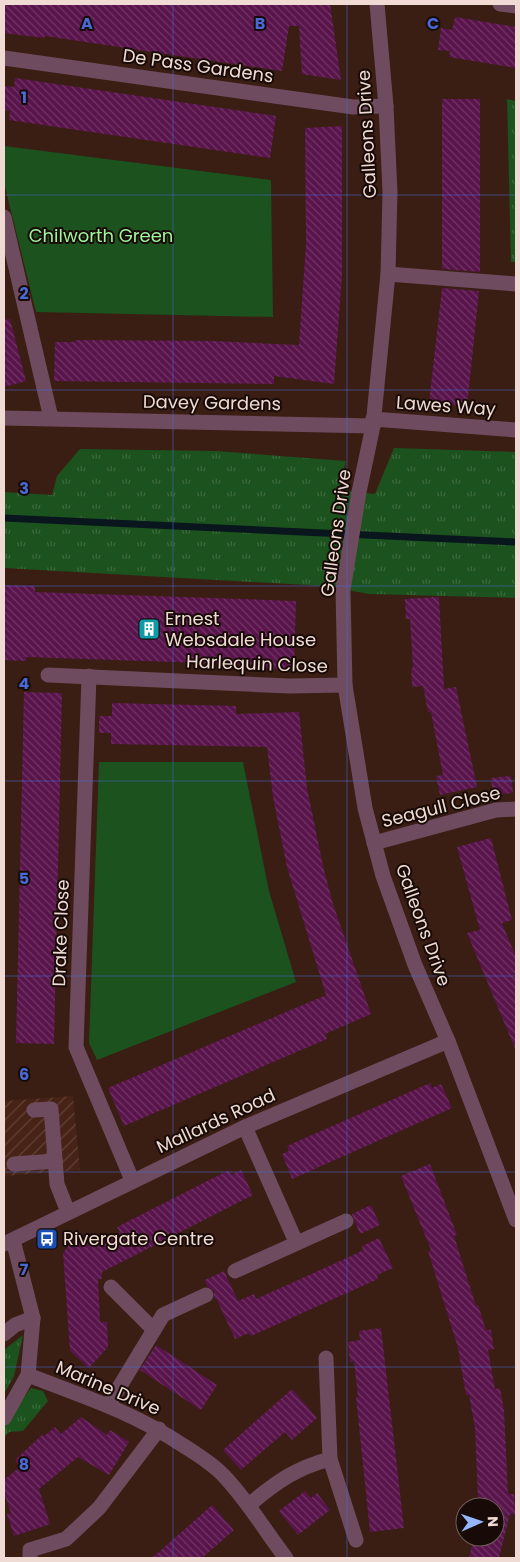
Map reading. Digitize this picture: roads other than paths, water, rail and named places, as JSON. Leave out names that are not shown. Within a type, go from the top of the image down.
[{"type":"street","name":"Galleons Drive","points":[[377,4],[386,106],[390,192],[388,274],[373,422],[343,590],[345,685],[365,808],[383,876],[415,965],[448,1041],[516,1220]]},
{"type":"street","points":[[500,4],[516,6]]},
{"type":"street","name":"De Pass Gardens","points":[[4,58],[353,107],[386,106]]},
{"type":"street","points":[[4,217],[51,418]]},
{"type":"street","points":[[388,274],[516,284]]},
{"type":"street","name":"Davey Gardens","points":[[4,418],[373,422]]},
{"type":"street","name":"Lawes Way","points":[[373,422],[516,430]]},
{"type":"street","name":"Harlequin Close","points":[[48,675],[289,686],[345,685]]},
{"type":"street","name":"Drake Close","points":[[89,676],[76,1047],[132,1180]]},
{"type":"street","name":"Seagull Close","points":[[374,843],[496,810],[516,809]]},
{"type":"street","name":"Mallards Road","points":[[9,1242],[132,1180],[245,1127],[448,1041]]},
{"type":"street","points":[[34,1110],[51,1109],[57,1184],[68,1212]]},
{"type":"street","points":[[245,1127],[296,1242]]},
{"type":"street","points":[[14,1164],[55,1161]]},
{"type":"street","points":[[235,1271],[346,1221]]},
{"type":"street","name":"Marine Drive","points":[[9,1242],[33,1318],[28,1375],[109,1404],[159,1429],[223,1474],[250,1505],[278,1555]]},
{"type":"street","points":[[111,1287],[154,1330]]},
{"type":"street","points":[[109,1404],[163,1315],[206,1295]]},
{"type":"street","points":[[4,1334],[15,1325],[33,1318]]},
{"type":"street","points":[[326,1358],[330,1459],[356,1540]]},
{"type":"street","points":[[4,1418],[28,1375]]},
{"type":"street","points":[[30,1558],[30,1550],[66,1539],[99,1508],[159,1429]]},
{"type":"street","points":[[250,1505],[275,1483],[305,1465],[330,1459]]},
{"type":"waterway","points":[[4,518],[516,542]]},
{"type":"place","name":"Ernest Websdale House","points":[[149,629]]},
{"type":"place","name":"Rivergate Centre","points":[[47,1239]]},
{"type":"park label","name":"Chilworth Green","points":[[101,236]]}]
